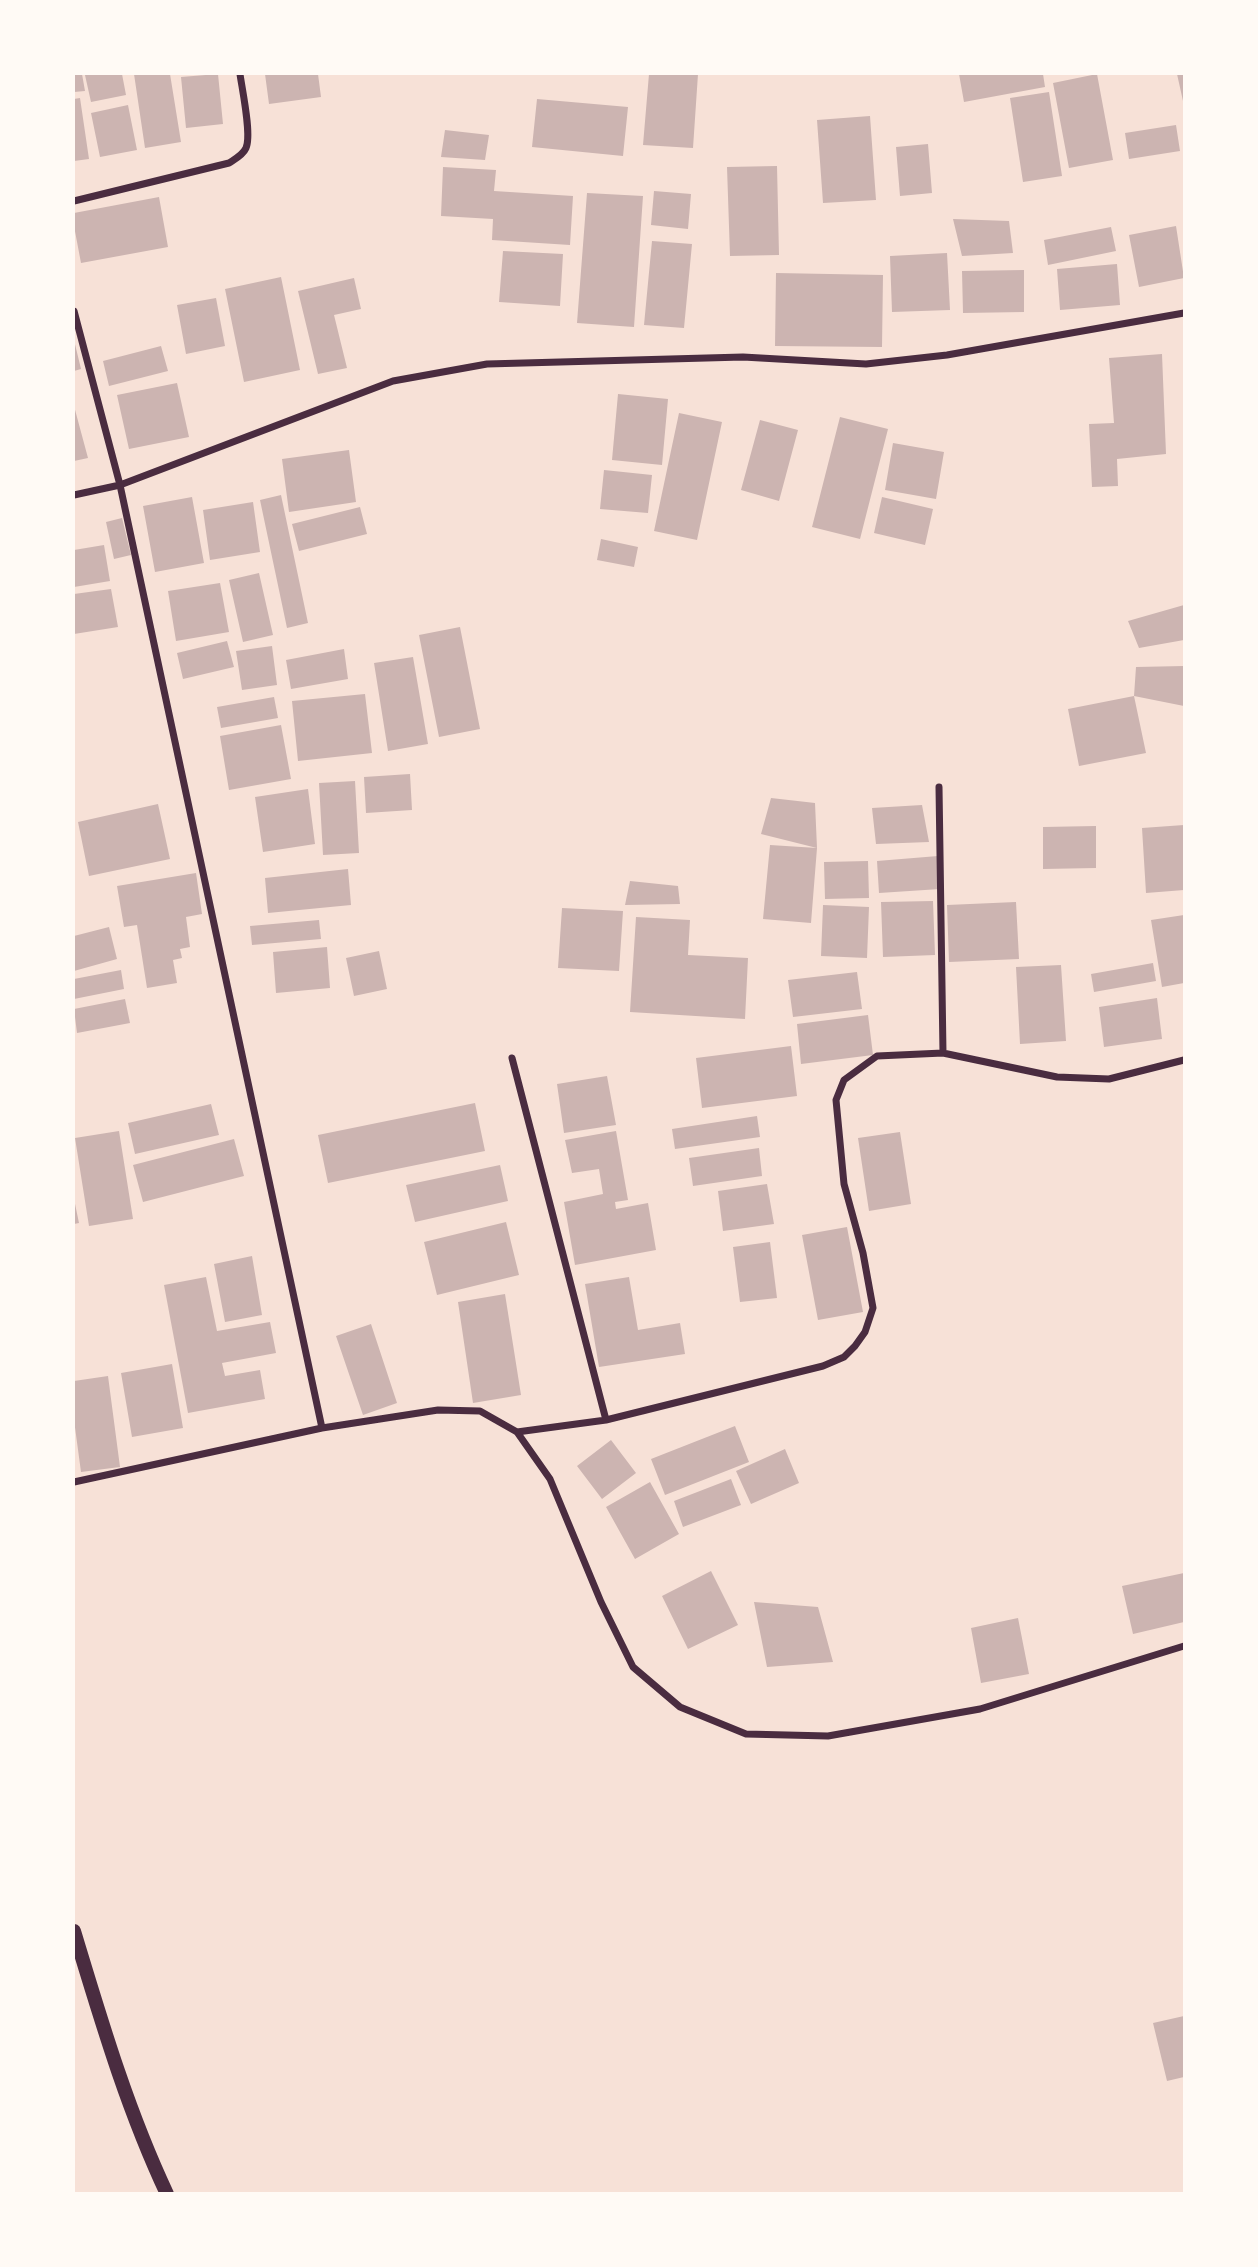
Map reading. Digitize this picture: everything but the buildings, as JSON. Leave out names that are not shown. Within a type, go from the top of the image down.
[{"type":"main road","points":[[74,1931],[143,2142],[167,2193]]},
{"type":"street","points":[[74,201],[229,163],[238,158],[247,147],[248,127],[240,74]]},
{"type":"street","points":[[74,311],[120,485],[322,1428]]},
{"type":"street","points":[[74,495],[120,485],[393,381],[487,365],[743,357],[866,364],[947,355],[1185,313]]},
{"type":"street","points":[[939,787],[943,1053]]},
{"type":"street","points":[[517,1432],[606,1420],[823,1366],[844,1357],[855,1346],[865,1332],[873,1308],[863,1253],[844,1184],[835,1100],[844,1080],[877,1056],[943,1053],[1058,1077],[1109,1079],[1185,1060]]},
{"type":"street","points":[[512,1058],[606,1420]]},
{"type":"street","points":[[74,1482],[322,1428],[438,1410],[480,1411],[517,1432],[550,1479],[601,1602],[633,1667],[680,1707],[746,1734],[828,1736],[980,1709],[1185,1646]]}]
